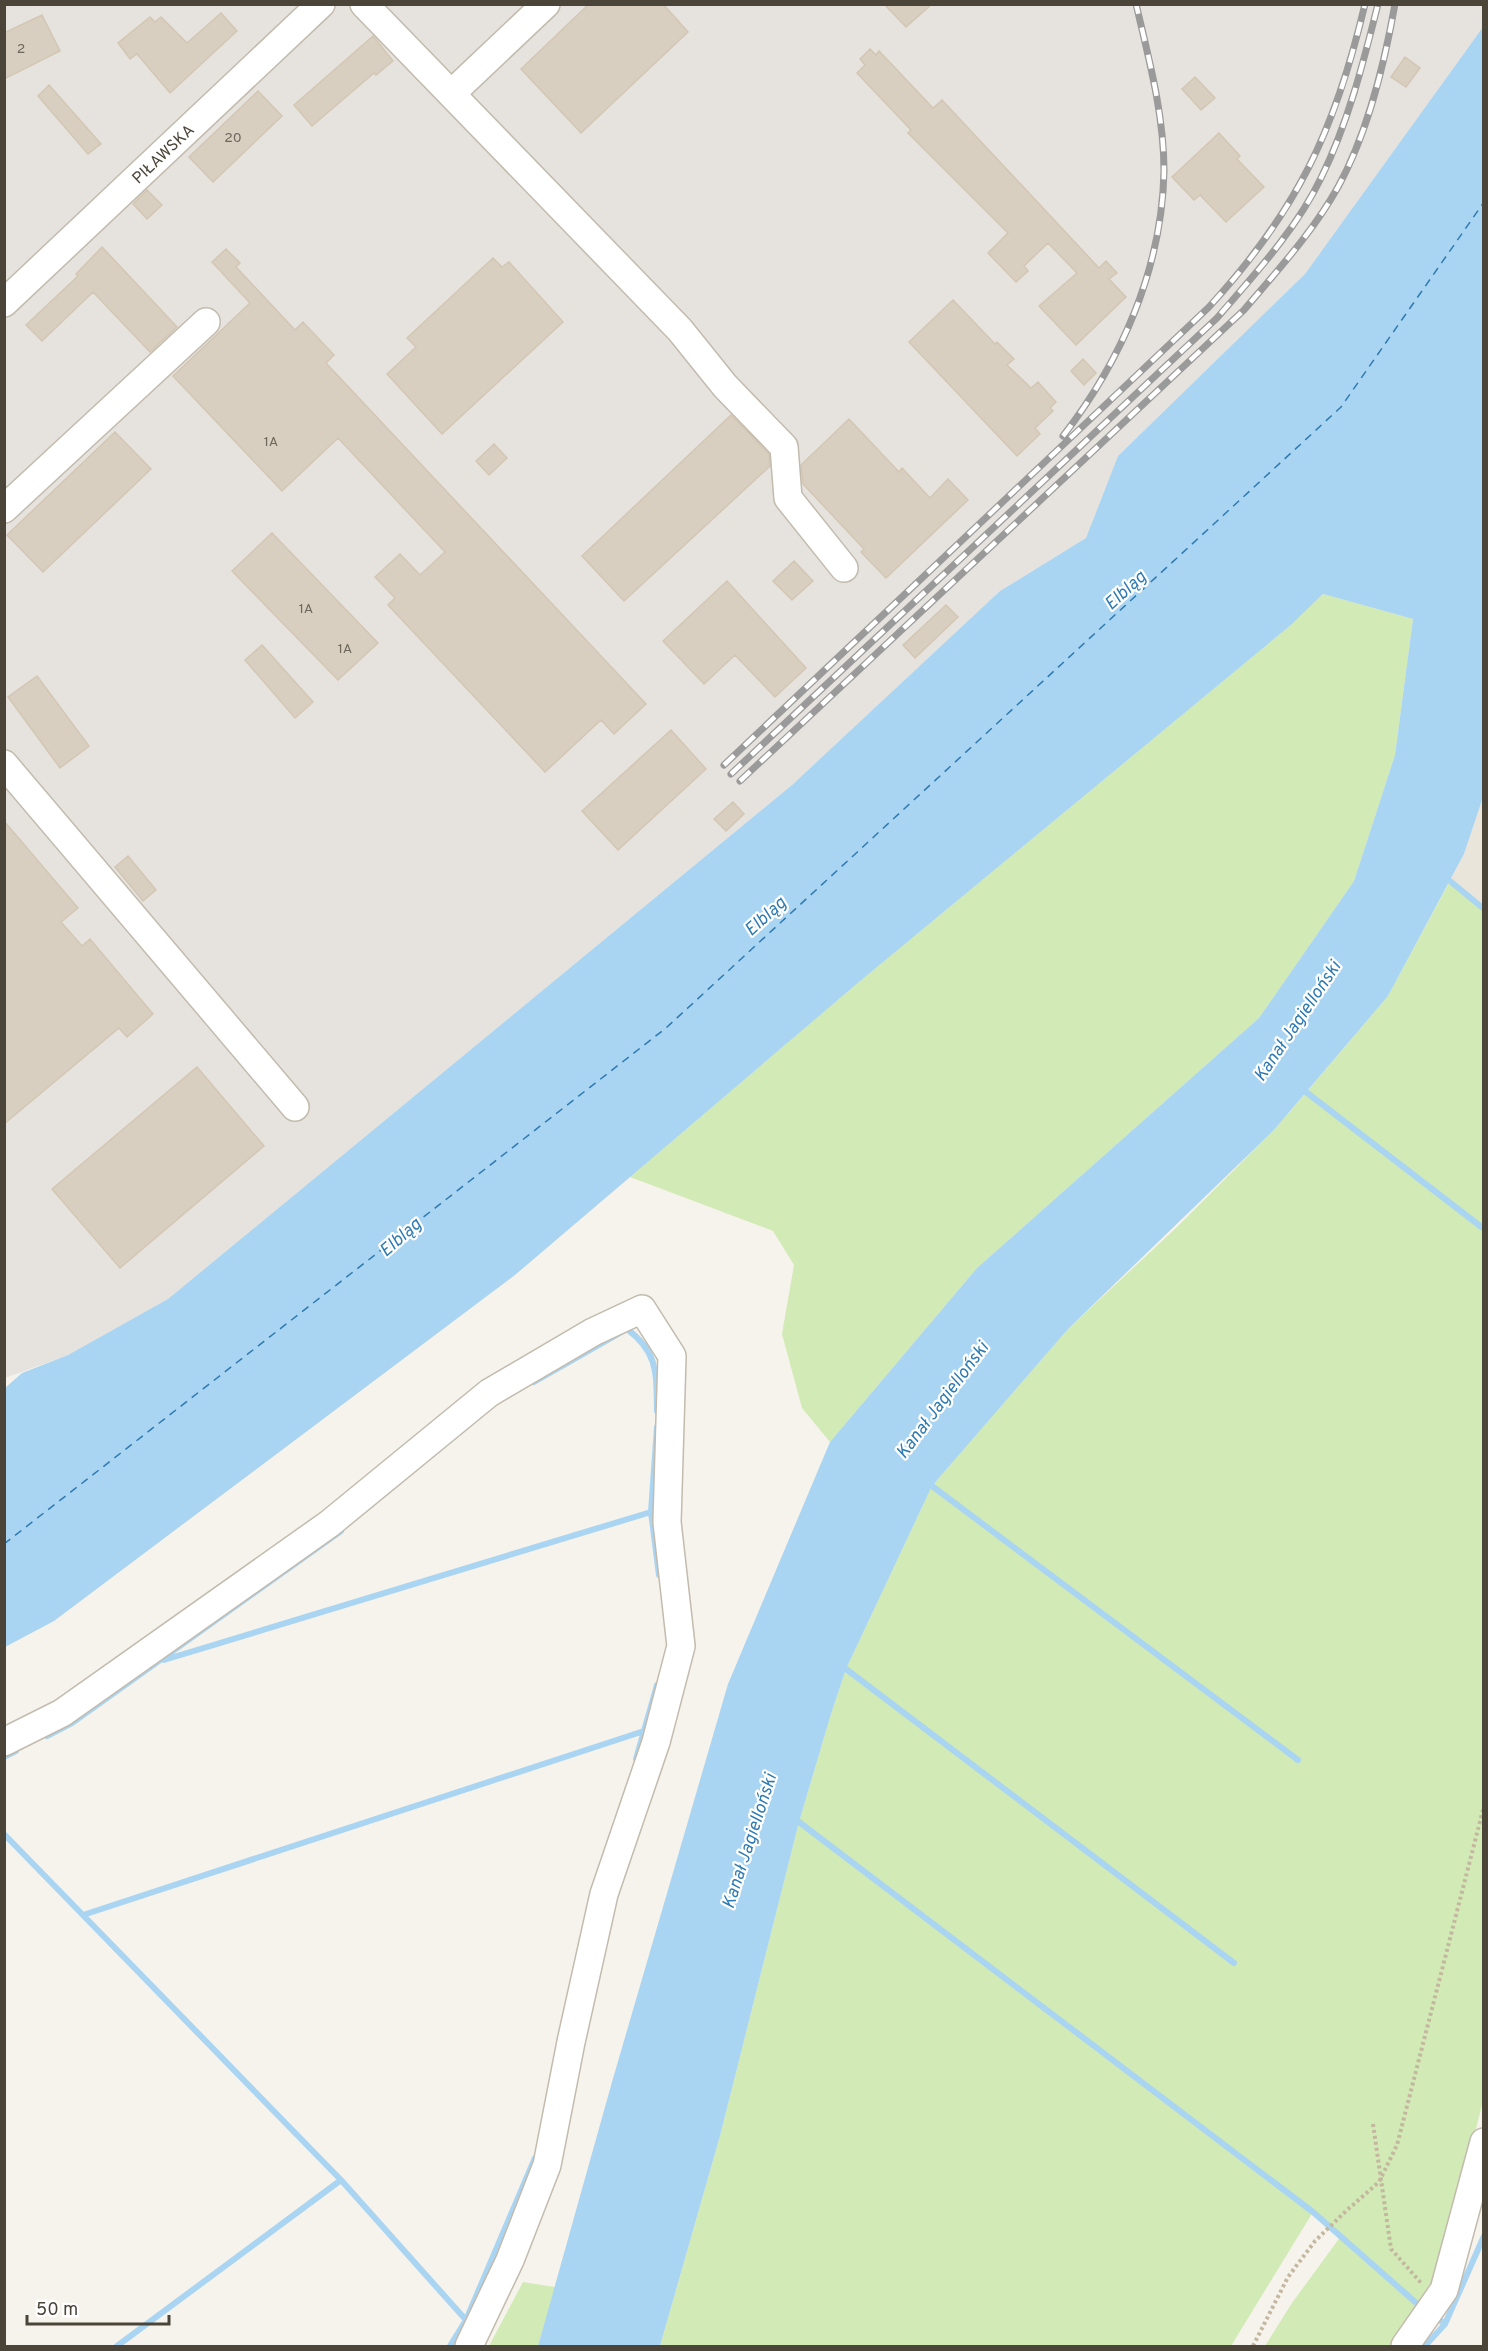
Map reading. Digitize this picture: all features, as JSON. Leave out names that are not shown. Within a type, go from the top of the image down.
[{"type":"street","name":"PIŁAWSKA","points":[[4,303],[321,4]]},
{"type":"street","points":[[364,4],[680,330],[725,386],[784,447],[788,498],[844,568]]},
{"type":"street","points":[[452,93],[546,4]]},
{"type":"street","points":[[4,509],[206,322]]},
{"type":"street","points":[[4,764],[295,1107]]},
{"type":"street","points":[[4,1742],[62,1713],[329,1524],[489,1393],[593,1332],[642,1309],[672,1356],[667,1522],[681,1646],[656,1742],[604,1894],[571,2042],[547,2165],[510,2260],[469,2346]]},
{"type":"street","points":[[1405,2346],[1441,2295],[1460,2236],[1484,2142]]},
{"type":"path","points":[[1253,2346],[1288,2277],[1316,2241],[1379,2182],[1397,2145],[1484,1806]]},
{"type":"path","points":[[1373,2124],[1379,2182],[1391,2249],[1425,2287],[1441,2295]]},
{"type":"shaded area","points":[[5,5],[1483,5],[1483,27],[1305,274],[1118,456],[1086,538],[1000,591],[792,785],[168,1299],[68,1355],[5,1378]]},
{"type":"shaded area","points":[[1483,796],[1483,909],[1450,881],[1464,854]]},
{"type":"green space","points":[[1323,594],[1413,619],[1395,755],[1354,881],[1259,1018],[977,1268],[830,1442],[802,1408],[782,1334],[794,1265],[773,1231],[630,1177],[859,982],[1291,625]]},
{"type":"green space","points":[[1450,881],[1484,909],[1484,2097],[1439,2275],[1421,2308],[1389,2346],[1265,2346],[1292,2303],[1341,2236],[1313,2212],[1231,2346],[660,2346],[720,2136],[799,1822],[831,1714],[846,1669],[932,1486],[1069,1328],[1176,1228],[1274,1130],[1299,1101],[1388,996]]},
{"type":"green space","points":[[523,2282],[555,2287],[538,2346],[489,2346]]},
{"type":"water","points":[[1483,27],[1484,794],[1464,854],[1388,996],[1274,1130],[1069,1328],[932,1486],[846,1669],[831,1714],[799,1822],[720,2136],[660,2346],[538,2346],[728,1684],[830,1442],[977,1268],[1259,1018],[1354,881],[1395,755],[1413,619],[1323,594],[1291,625],[859,982],[515,1275],[54,1621],[5,1647],[5,1388],[22,1373],[68,1355],[168,1299],[792,785],[1000,591],[1086,538],[1118,456],[1305,274]]},
{"type":"building","points":[[589,4],[663,4],[688,32],[581,133],[521,69]]},
{"type":"building","points":[[884,4],[932,4],[906,27]]},
{"type":"building","points":[[221,13],[237,31],[170,93],[137,54],[130,59],[118,43],[150,17],[155,22],[161,17],[187,43]]},
{"type":"building","points":[[42,15],[60,51],[4,79],[4,33]]},
{"type":"building","points":[[373,36],[393,61],[376,75],[374,73],[312,126],[294,105]]},
{"type":"building","points":[[870,49],[876,55],[879,51],[933,108],[942,100],[1099,268],[1106,261],[1117,273],[1109,279],[1126,297],[1076,345],[1039,306],[1077,273],[1048,243],[1024,266],[1028,271],[1016,282],[988,253],[1008,233],[908,133],[911,130],[857,73],[865,65],[860,59]]},
{"type":"building","points":[[1405,57],[1420,68],[1406,87],[1391,77]]},
{"type":"building","points":[[1195,77],[1215,98],[1201,110],[1182,89]]},
{"type":"building","points":[[49,85],[101,144],[88,154],[38,96]]},
{"type":"building","points":[[258,91],[282,116],[213,182],[189,157]]},
{"type":"building","points":[[1219,133],[1240,156],[1237,159],[1264,187],[1226,222],[1200,195],[1194,200],[1172,177]]},
{"type":"building","points":[[147,190],[162,205],[147,219],[133,204]]},
{"type":"building","points":[[102,247],[177,327],[150,352],[93,292],[42,341],[26,325],[78,276],[76,274]]},
{"type":"building","points":[[226,249],[240,263],[236,267],[295,330],[303,322],[334,355],[326,363],[646,704],[614,734],[601,720],[545,772],[388,605],[395,598],[375,577],[400,554],[420,575],[445,552],[338,438],[282,491],[173,376],[250,303],[212,262]]},
{"type":"building","points":[[493,258],[502,267],[509,262],[563,322],[442,434],[387,374],[416,347],[407,338]]},
{"type":"building","points":[[953,300],[995,344],[997,342],[1014,359],[1007,365],[1031,388],[1038,382],[1056,402],[1050,408],[1053,411],[1035,428],[1040,434],[1017,456],[909,342]]},
{"type":"building","points":[[1083,359],[1096,373],[1084,385],[1071,371]]},
{"type":"building","points":[[731,415],[769,454],[770,466],[624,601],[582,556]]},
{"type":"building","points":[[849,419],[899,472],[902,468],[930,498],[948,479],[968,500],[886,578],[861,552],[864,549],[803,484],[801,465]]},
{"type":"building","points":[[115,432],[151,469],[43,572],[7,535]]},
{"type":"building","points":[[494,444],[507,458],[489,475],[476,461]]},
{"type":"building","points":[[272,533],[378,643],[338,680],[232,571]]},
{"type":"building","points":[[794,561],[813,581],[792,600],[773,581]]},
{"type":"building","points":[[727,581],[806,668],[775,697],[735,655],[704,684],[663,641]]},
{"type":"building","points":[[946,605],[958,617],[915,658],[903,645]]},
{"type":"building","points":[[262,645],[313,702],[295,718],[245,660]]},
{"type":"building","points":[[37,676],[89,746],[60,768],[8,697]]},
{"type":"building","points":[[671,730],[706,769],[618,850],[582,811]]},
{"type":"building","points":[[733,802],[744,814],[726,831],[714,819]]},
{"type":"building","points":[[4,821],[78,908],[61,922],[82,946],[90,939],[153,1014],[127,1037],[119,1028],[4,1124]]},
{"type":"building","points":[[128,856],[156,890],[143,901],[115,867]]},
{"type":"building","points":[[197,1067],[264,1146],[120,1268],[52,1189]]},
{"type":"waterway","points":[[1450,881],[1484,909]]},
{"type":"waterway","points":[[1306,1092],[1484,1229]]},
{"type":"waterway","points":[[534,1382],[627,1329],[645,1347],[654,1365],[657,1411]]},
{"type":"waterway","points":[[657,1427],[651,1512],[659,1575]]},
{"type":"waterway","points":[[932,1486],[1298,1760]]},
{"type":"waterway","points":[[164,1660],[651,1512]]},
{"type":"waterway","points":[[47,1736],[72,1723],[341,1531]]},
{"type":"waterway","points":[[846,1669],[1234,1963]]},
{"type":"waterway","points":[[636,1759],[657,1685]]},
{"type":"waterway","points":[[83,1915],[644,1731]]},
{"type":"waterway","points":[[4,1757],[16,1751]]},
{"type":"waterway","points":[[799,1822],[1313,2212],[1422,2308]]},
{"type":"waterway","points":[[4,1834],[341,2180],[117,2346]]},
{"type":"waterway","points":[[466,2320],[535,2158]]},
{"type":"waterway","points":[[341,2180],[466,2320],[450,2346]]},
{"type":"waterway","points":[[1425,2346],[1445,2324],[1484,2236]]},
{"type":"waterway","points":[[1433,2315],[1445,2324]]},
{"type":"ferry route","points":[[4,1544],[666,1028],[1341,407],[1484,202]]},
{"type":"railway","points":[[1063,436],[1084,407],[1120,344],[1135,311],[1156,243],[1162,207],[1163,150],[1155,87],[1136,4]]},
{"type":"railway","points":[[724,765],[1209,307],[1240,272],[1266,237],[1309,167],[1340,91],[1365,4]]},
{"type":"railway","points":[[731,774],[1217,318],[1260,269],[1299,216],[1331,157],[1354,93],[1378,4]]},
{"type":"railway","points":[[740,781],[1244,310],[1282,266],[1328,204],[1349,166],[1374,98],[1395,4]]},
{"type":"water label","name":"Elbląg","points":[[1125,590]]},
{"type":"water label","name":"Elbląg","points":[[765,916]]},
{"type":"water label","name":"Kanał Jagielloński","points":[[1297,1021]]},
{"type":"water label","name":"Elbląg","points":[[400,1237]]},
{"type":"water label","name":"Kanał Jagielloński","points":[[942,1400]]},
{"type":"water label","name":"Kanał Jagielloński","points":[[749,1841]]}]
